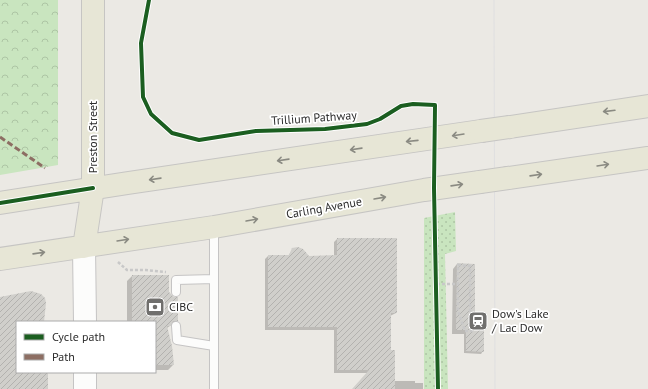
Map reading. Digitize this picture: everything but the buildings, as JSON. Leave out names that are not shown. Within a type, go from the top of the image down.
[{"type":"main road","name":"Preston Street","points":[[85,321],[84,247],[93,188],[93,0]]},
{"type":"main road","points":[[0,203],[648,106]]},
{"type":"main road","name":"Carling Avenue","points":[[0,259],[214,227],[429,189],[648,158]]},
{"type":"main road","points":[[85,373],[85,389]]},
{"type":"lane","points":[[214,227],[214,389]]},
{"type":"lane","points":[[176,292],[176,280],[214,279]]},
{"type":"lane","points":[[176,326],[177,340],[214,346]]},
{"type":"path","points":[[473,332],[465,331],[462,327],[458,311],[458,265],[470,266],[470,322],[476,324]]},
{"type":"path","points":[[437,278],[437,292]]},
{"type":"path","points":[[437,284],[458,284]]},
{"type":"green space","points":[[0,0],[58,0],[58,165],[0,175]]},
{"type":"green space","points":[[455,212],[456,251],[445,254],[448,389],[424,389],[424,218]]},
{"type":"tram line","points":[[494,0],[495,389]]},
{"type":"marked path","points":[[0,137],[45,168]]},
{"type":"cycle path","name":"Trillium Pathway","points":[[149,0],[141,43],[143,97],[151,114],[172,133],[199,140],[256,131],[325,129],[367,124],[380,119],[401,106],[413,104],[435,105],[434,188],[438,389]]},
{"type":"cycle path","points":[[0,203],[93,188]]},
{"type":"place","name":"CIBC","points":[[155,307]]},
{"type":"place","name":"Dow's Lake / Lac Dow","points":[[478,321]]}]
